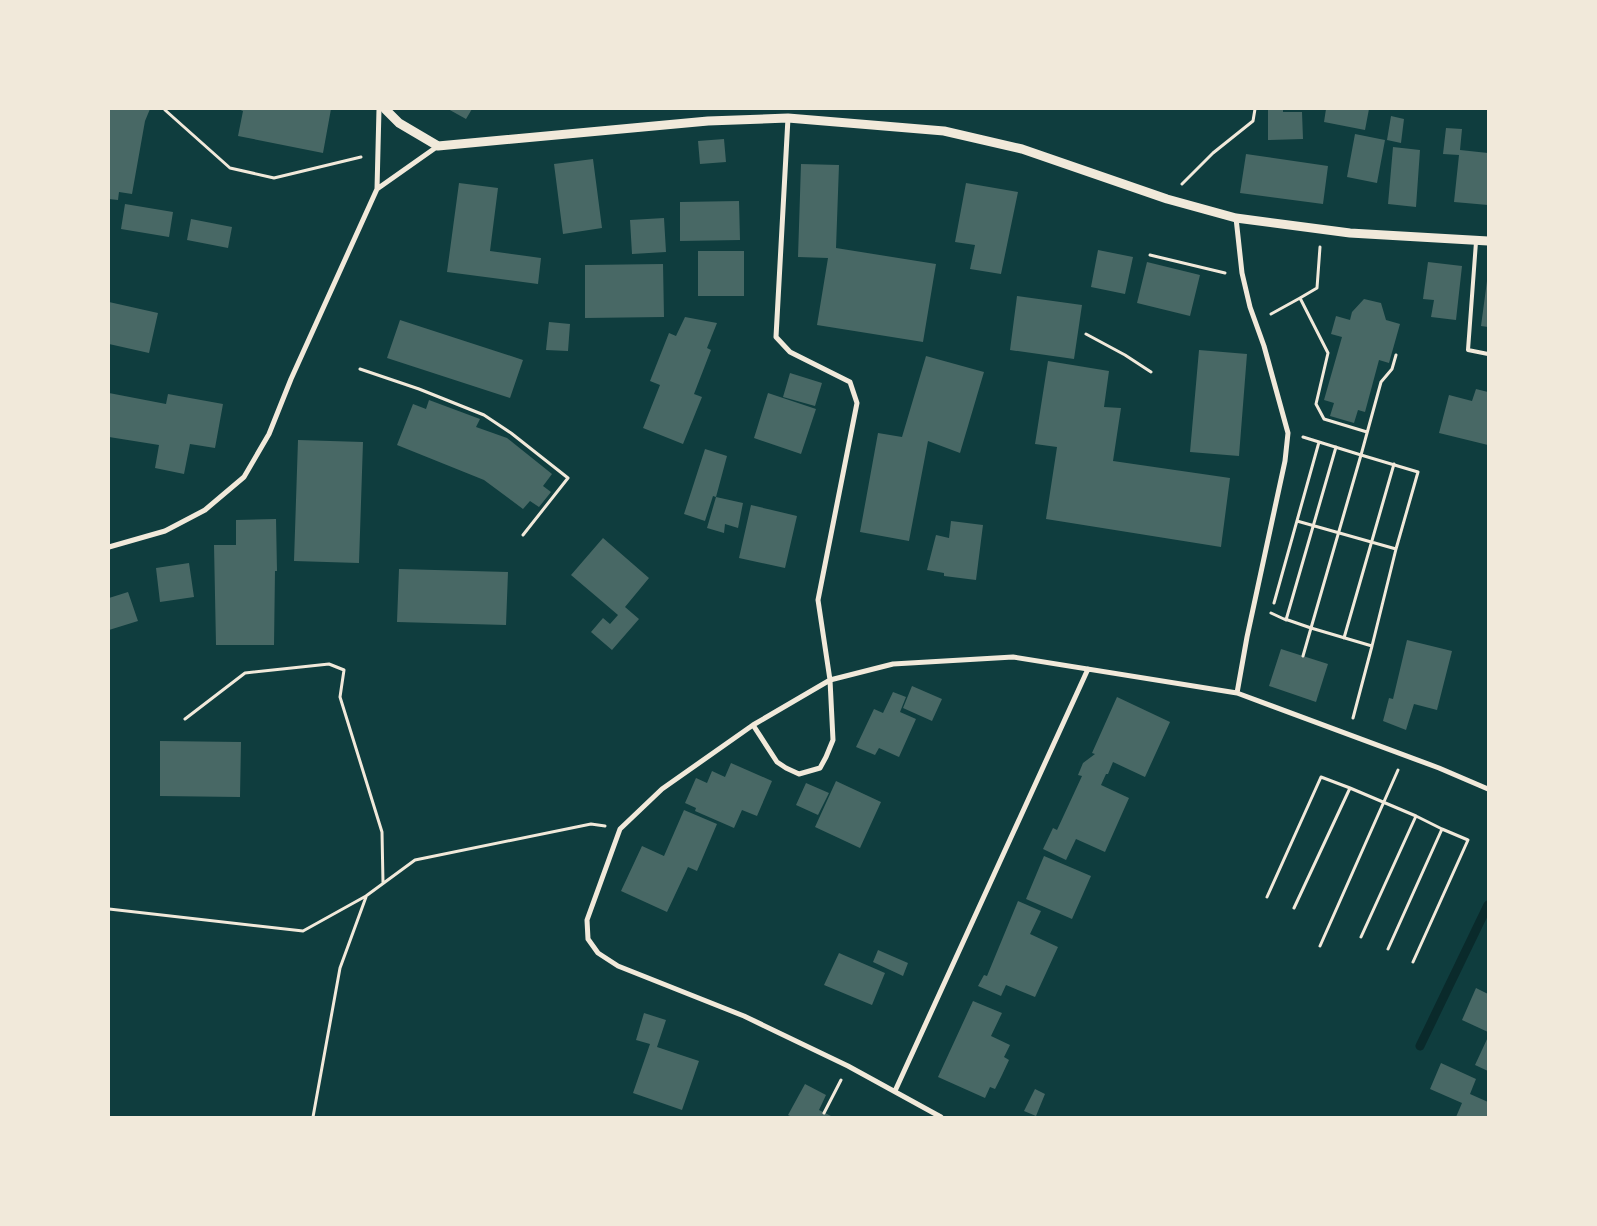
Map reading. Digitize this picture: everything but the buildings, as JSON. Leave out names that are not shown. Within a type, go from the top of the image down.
[{"type":"street","points":[[109,547],[165,531],[205,510],[244,477],[269,434],[291,379],[377,189],[379,109]]},
{"type":"street","points":[[385,109],[399,123],[438,146]]},
{"type":"street","points":[[377,189],[438,146],[708,121],[788,118],[944,131],[1022,149],[1167,199],[1236,218],[1350,233],[1488,241]]},
{"type":"street","points":[[753,725],[777,762],[799,774],[820,768],[833,740],[830,680],[818,600],[857,403],[850,382],[790,352],[776,337],[788,118]]},
{"type":"street","points":[[1236,218],[1242,272],[1250,307],[1264,346],[1288,433],[1285,461],[1247,636],[1238,693]]},
{"type":"street","points":[[941,1117],[848,1066],[744,1016],[618,966],[598,953],[588,939],[587,920],[620,829],[662,789],[753,725],[830,680],[893,664],[1012,658],[1238,693],[1349,734],[1488,789]]},
{"type":"street","points":[[895,1091],[1088,669]]},
{"type":"lane","points":[[1477,240],[1468,350],[1488,354]]},
{"type":"path","points":[[1167,199],[1213,153],[1253,121],[1255,109]]},
{"type":"path","points":[[164,110],[230,168],[274,178],[377,153]]},
{"type":"path","points":[[1286,305],[1317,288],[1320,229]]},
{"type":"path","points":[[1150,255],[1225,273]]},
{"type":"path","points":[[1299,298],[1328,353],[1316,404],[1324,419],[1367,432]]},
{"type":"path","points":[[1086,334],[1125,355],[1151,372]]},
{"type":"path","points":[[1303,656],[1381,382],[1392,369],[1396,355]]},
{"type":"path","points":[[360,370],[419,389],[484,415],[511,432],[568,478],[523,535]]},
{"type":"path","points":[[1308,439],[1418,472],[1396,549],[1349,734]]},
{"type":"path","points":[[1319,442],[1270,614],[1372,646]]},
{"type":"path","points":[[1284,619],[1286,620],[1336,447]]},
{"type":"path","points":[[1344,638],[1373,543],[1394,464]]},
{"type":"path","points":[[1297,521],[1396,549]]},
{"type":"path","points":[[185,719],[245,673],[329,664],[344,670],[340,697],[382,832],[383,883]]},
{"type":"path","points":[[1320,946],[1404,756]]},
{"type":"path","points":[[1267,897],[1321,777],[1385,802],[1468,840],[1413,962]]},
{"type":"path","points":[[1294,908],[1350,788]]},
{"type":"path","points":[[1361,937],[1416,816]]},
{"type":"path","points":[[109,909],[303,931],[366,896],[415,860],[591,824],[620,829]]},
{"type":"path","points":[[1388,949],[1442,829]]},
{"type":"path","points":[[313,1117],[340,968],[366,896]]},
{"type":"path","points":[[824,1113],[848,1066]]},
{"type":"waterway","points":[[1420,1046],[1488,905]]}]
